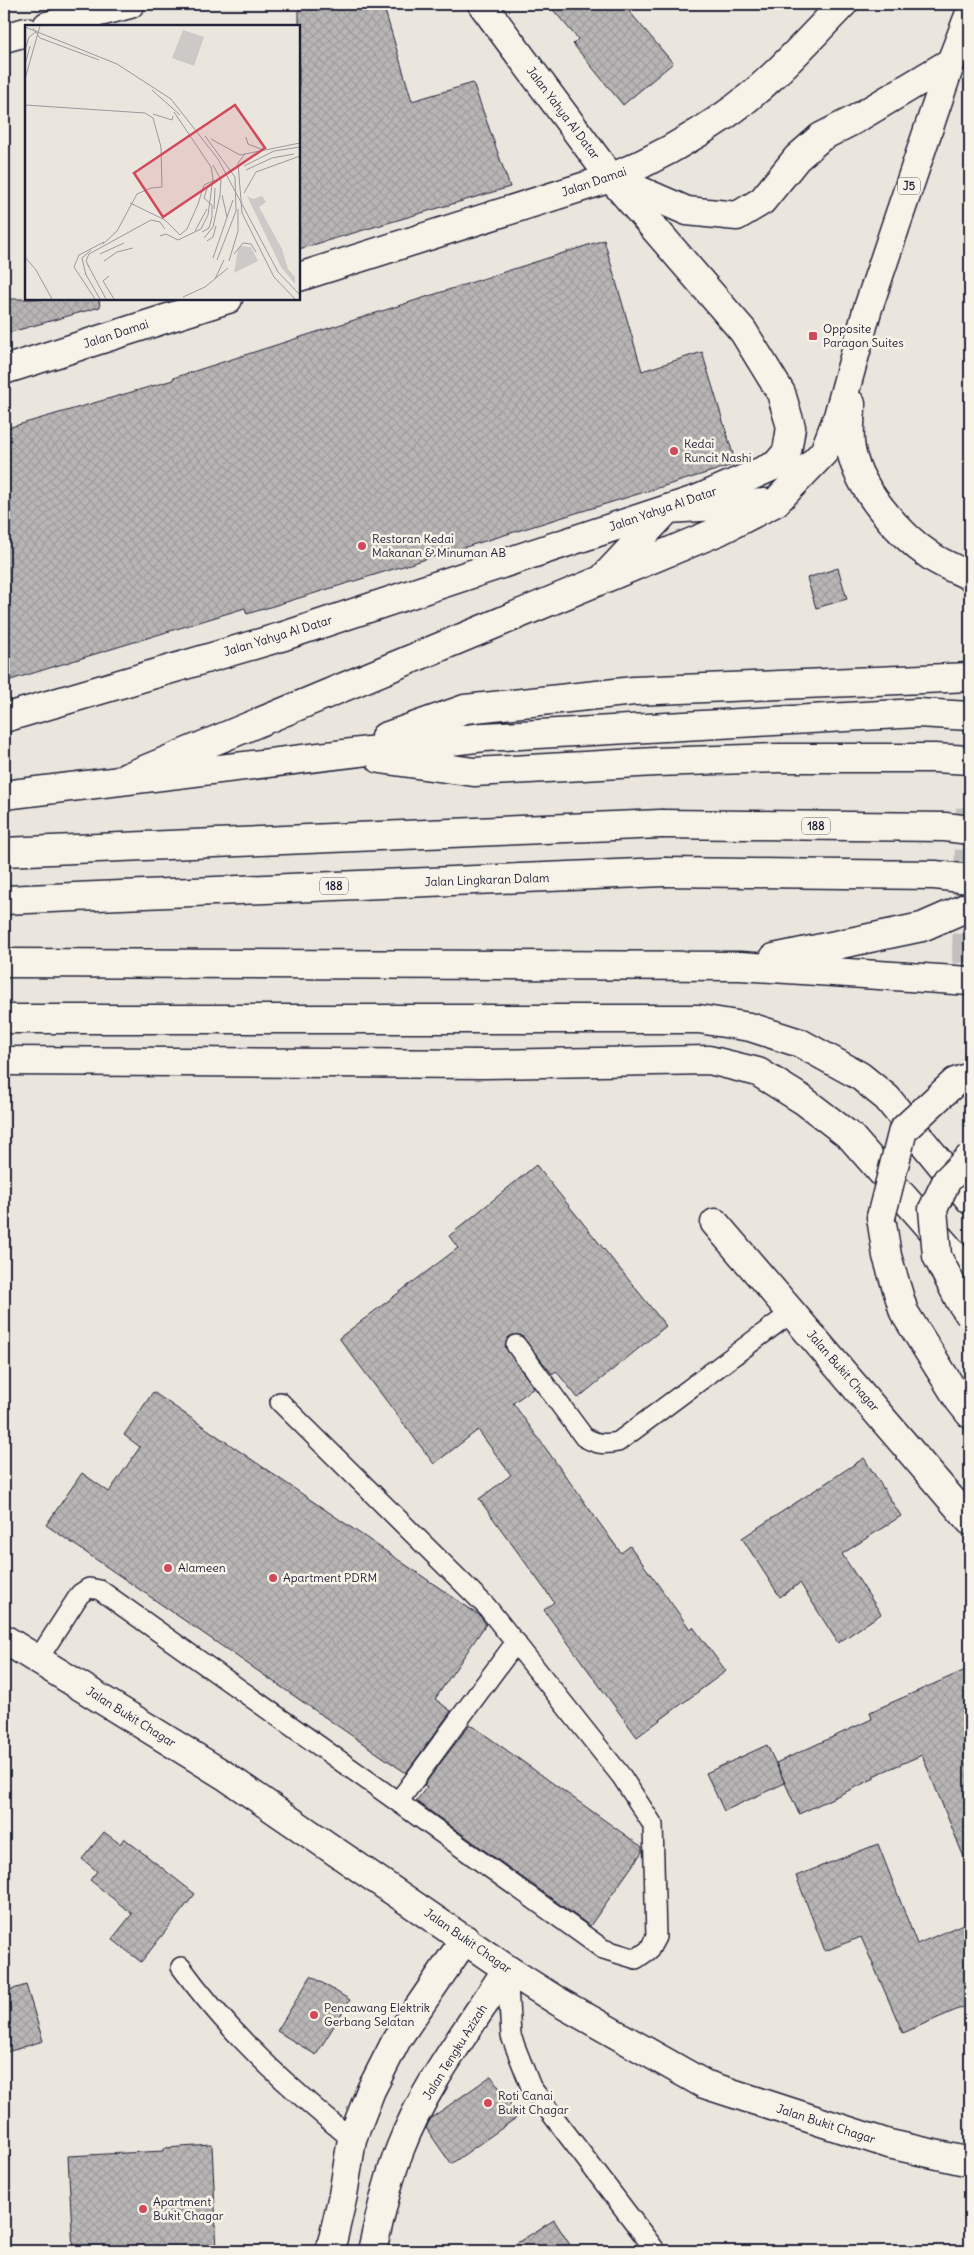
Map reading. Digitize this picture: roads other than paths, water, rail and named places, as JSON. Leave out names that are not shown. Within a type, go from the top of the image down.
[{"type":"main road","points":[[51,25],[130,4]]},
{"type":"main road","name":"Jalan Yahya Al Datar","points":[[4,718],[284,636],[698,499],[776,465],[788,452],[791,427],[781,393],[743,331],[611,178],[482,4]]},
{"type":"main road","name":"Jalan Damai","points":[[300,276],[611,178],[655,159],[725,116],[779,71],[843,4]]},
{"type":"main road","name":"J5","points":[[853,361],[867,311],[951,62],[970,13]]},
{"type":"main road","points":[[4,38],[25,32]]},
{"type":"main road","points":[[611,178],[687,211],[738,216],[762,200],[797,158],[821,136],[854,120],[951,62]]},
{"type":"main road","name":"Jalan Damai","points":[[4,370],[225,300]]},
{"type":"main road","points":[[120,780],[719,531],[776,502],[824,452],[838,416],[853,361]]},
{"type":"main road","points":[[853,361],[850,443],[858,473],[879,505],[902,533],[933,558],[970,576]]},
{"type":"main road","points":[[600,581],[668,509],[776,502]]},
{"type":"main road","points":[[339,753],[466,708],[634,691],[970,676]]},
{"type":"main road","points":[[4,795],[339,753],[484,737],[918,713],[970,716]]},
{"type":"main road","points":[[339,753],[474,772],[656,762],[778,758],[934,758],[970,760]]},
{"type":"main road","name":"188","points":[[4,852],[661,824],[946,827],[970,830]]},
{"type":"main road","name":"Jalan Lingkaran Dalam","points":[[4,900],[664,872],[935,876],[970,879]]},
{"type":"main road","points":[[740,966],[922,927],[970,906]]},
{"type":"main road","points":[[4,963],[740,966],[970,981]]},
{"type":"main road","points":[[4,1019],[699,1019],[750,1027],[800,1043],[860,1076],[887,1098],[970,1200]]},
{"type":"main road","points":[[4,1061],[485,1064],[709,1060],[758,1072],[803,1100],[850,1137],[970,1273]]},
{"type":"main road","points":[[970,1077],[955,1082],[903,1130],[881,1217],[887,1256],[904,1312],[959,1400],[970,1414]]},
{"type":"main road","points":[[970,1157],[947,1180],[933,1209],[937,1256],[960,1301],[970,1315]]},
{"type":"main road","name":"Jalan Bukit Chagar","points":[[715,1223],[970,1521]]},
{"type":"main road","name":"Jalan Bukit Chagar","points":[[4,1639],[224,1775],[507,1969],[559,2002],[704,2084],[889,2144],[970,2162]]},
{"type":"main road","points":[[330,2251],[343,2195],[352,2139],[371,2090],[397,2039],[464,1939]]},
{"type":"main road","name":"Jalan Tengku Azizah","points":[[372,2251],[381,2210],[400,2148],[429,2090],[507,1969]]},
{"type":"lane","points":[[516,1345],[584,1437],[595,1444],[608,1444],[618,1442],[792,1312]]},
{"type":"lane","points":[[38,1659],[80,1594],[89,1588],[100,1590],[603,1949],[636,1959],[649,1950],[656,1937],[653,1825],[622,1777],[487,1607],[280,1402]]},
{"type":"lane","points":[[398,1802],[516,1642]]},
{"type":"lane","points":[[181,1967],[212,2009],[255,2054],[352,2139]]},
{"type":"lane","points":[[507,1969],[511,2036],[530,2087],[656,2251]]},
{"type":"tunnel","points":[[970,808],[966,956],[970,986]]},
{"type":"place","name":"Opposite Paragon Suites","points":[[813,336]]},
{"type":"place","name":"Kedai Runcit Nashi","points":[[674,451]]},
{"type":"place","name":"Restoran Kedai Makanan & Minuman AB","points":[[362,546]]},
{"type":"place","name":"Alameen","points":[[168,1568]]},
{"type":"place","name":"Apartment PDRM","points":[[273,1578]]},
{"type":"place","name":"Pencawang Elektrik Gerbang Selatan","points":[[314,2015]]},
{"type":"place","name":"Roti Canai Bukit Chagar","points":[[488,2103]]},
{"type":"place","name":"Apartment Bukit Chagar","points":[[143,2209]]}]
